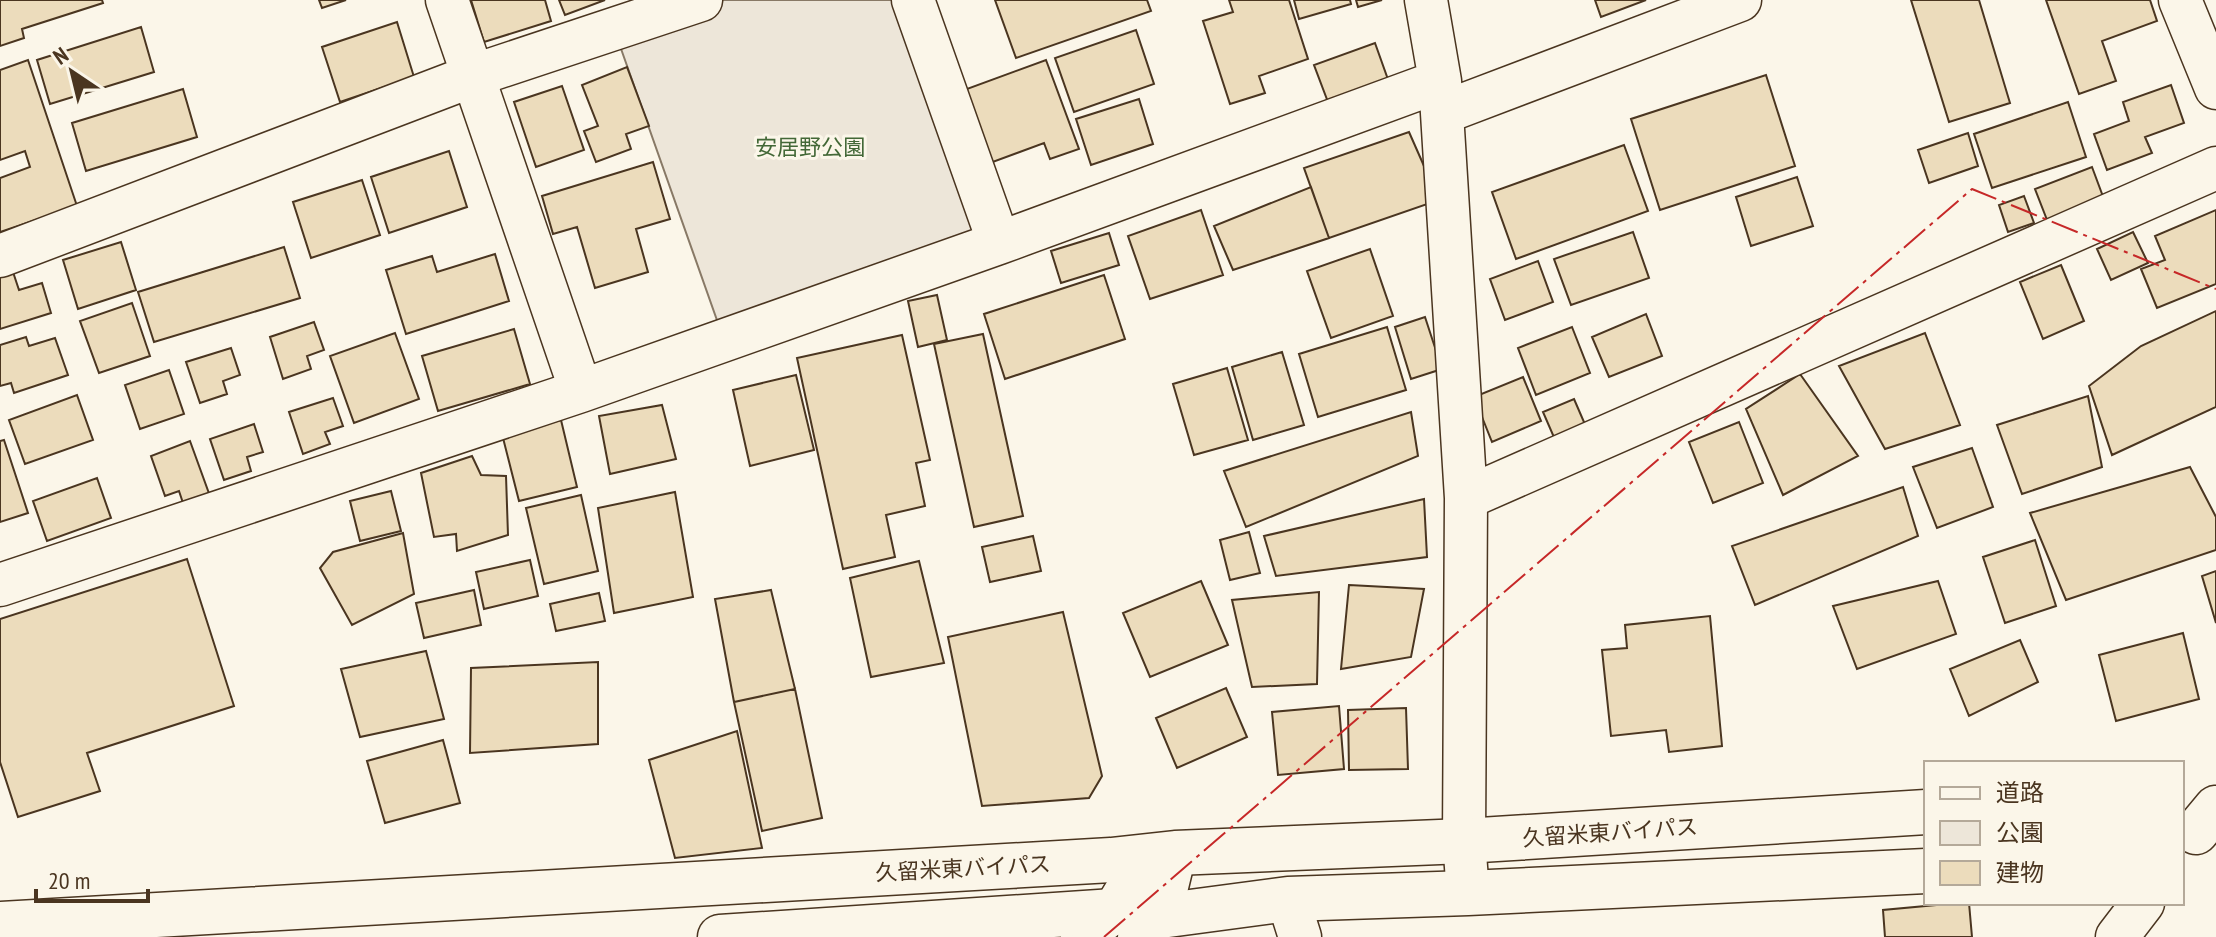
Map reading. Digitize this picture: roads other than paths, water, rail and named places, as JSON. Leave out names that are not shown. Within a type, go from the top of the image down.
[{"type":"highway","name":"久留米東バイパス","points":[[0,924],[1924,812]]},
{"type":"highway","points":[[720,937],[1294,918],[1468,893],[1924,871]]},
{"type":"street","points":[[447,0],[581,391]]},
{"type":"street","points":[[0,256],[472,76],[701,0]]},
{"type":"street","points":[[913,0],[999,243]]},
{"type":"street","points":[[1426,0],[1441,97],[1466,498],[1464,841],[1468,893]]},
{"type":"street","points":[[0,585],[581,391],[999,243],[1740,0]]},
{"type":"street","points":[[2180,0],[2216,88]]},
{"type":"street","points":[[1466,498],[2216,168]]},
{"type":"street","points":[[1124,925],[1161,855]]},
{"type":"street","points":[[2117,937],[2141,905]]},
{"type":"park label","name":"安居野公園","points":[[810,147]]}]
